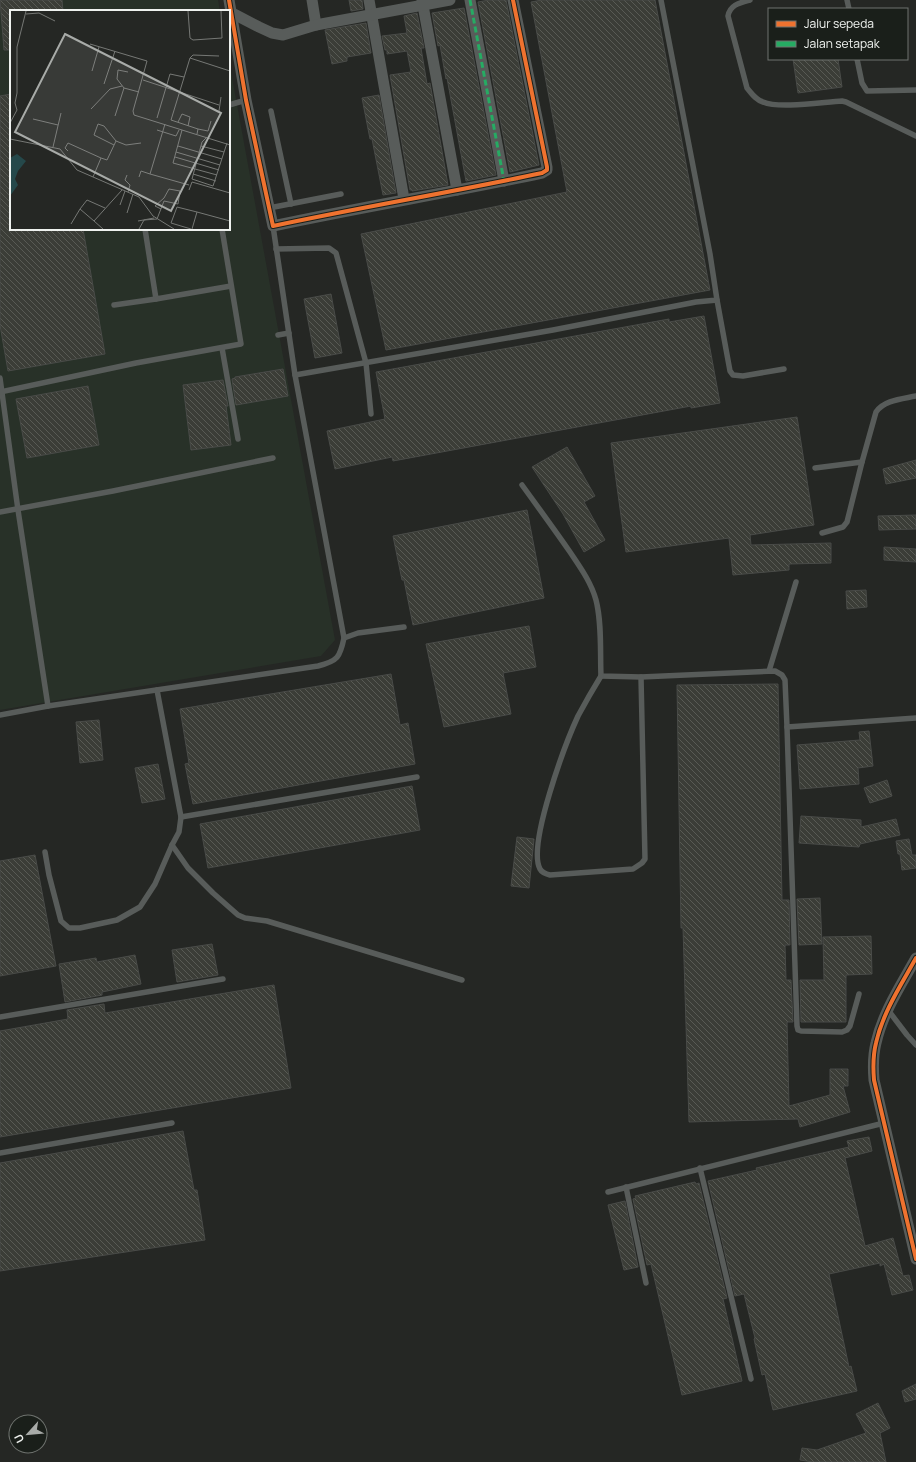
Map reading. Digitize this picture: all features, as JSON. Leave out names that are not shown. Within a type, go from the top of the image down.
[{"type":"street","points":[[229,0],[246,100],[273,226],[404,199],[504,181],[542,173],[547,170],[548,167],[513,0]]},
{"type":"street","points":[[312,0],[316,25]]},
{"type":"street","points":[[369,0],[404,199]]},
{"type":"street","points":[[232,13],[272,33],[283,35],[316,25],[422,2],[450,0]]},
{"type":"street","points":[[470,0],[504,181]]},
{"type":"street","points":[[422,2],[458,190]]},
{"type":"street","points":[[916,958],[888,1009],[876,1043],[873,1063],[874,1080],[916,1259]]},
{"type":"lane","points":[[661,0],[710,254],[730,371],[733,375],[743,376],[784,369]]},
{"type":"lane","points":[[750,0],[734,5],[729,10],[728,16],[747,88],[754,97],[762,102],[773,105],[842,101],[916,136]]},
{"type":"lane","points":[[857,60],[862,83],[867,91],[916,90]]},
{"type":"lane","points":[[230,105],[246,100]]},
{"type":"lane","points":[[271,111],[291,204]]},
{"type":"lane","points":[[269,208],[341,194]]},
{"type":"lane","points":[[0,715],[48,706],[318,666],[337,659],[341,651],[344,638],[295,375],[273,226]]},
{"type":"lane","points":[[145,230],[156,299]]},
{"type":"lane","points":[[1,391],[136,363],[240,345],[222,230]]},
{"type":"lane","points":[[276,248],[329,248],[336,253],[366,363],[371,414]]},
{"type":"lane","points":[[114,305],[231,286]]},
{"type":"lane","points":[[295,375],[553,330],[696,302],[717,300]]},
{"type":"lane","points":[[278,335],[289,333]]},
{"type":"lane","points":[[222,348],[238,439]]},
{"type":"lane","points":[[0,378],[18,510],[48,706]]},
{"type":"lane","points":[[822,533],[843,527],[847,522],[862,462],[879,406],[916,396]]},
{"type":"lane","points":[[0,512],[18,510],[273,458]]},
{"type":"lane","points":[[816,468],[862,462]]},
{"type":"lane","points":[[522,485],[550,522],[584,573],[592,587],[596,601],[598,618],[601,676],[578,717],[553,780],[540,826],[538,861],[539,868],[543,873],[550,876],[633,869],[645,859],[641,677]]},
{"type":"lane","points":[[769,671],[796,582]]},
{"type":"lane","points":[[344,638],[358,634],[404,627]]},
{"type":"lane","points":[[601,676],[641,677],[769,671],[779,672],[782,675],[785,680],[798,1030],[842,1032],[847,1030],[850,1026],[859,994]]},
{"type":"lane","points":[[45,852],[49,875],[61,921],[69,928],[80,928],[117,920],[140,907],[155,884],[179,832],[181,817],[157,690]]},
{"type":"lane","points":[[787,726],[916,718]]},
{"type":"lane","points":[[181,817],[417,777]]},
{"type":"lane","points":[[172,845],[188,868],[238,915],[245,918],[267,921],[462,980]]},
{"type":"lane","points":[[0,1017],[223,980]]},
{"type":"lane","points":[[888,1009],[916,1045]]},
{"type":"lane","points":[[0,1153],[172,1123]]},
{"type":"lane","points":[[608,1192],[884,1123]]},
{"type":"lane","points":[[700,1168],[751,1379]]},
{"type":"lane","points":[[626,1187],[646,1283]]},
{"type":"shaded area","points":[[0,0],[218,0],[220,10],[10,10],[10,230],[230,230],[230,66],[335,640],[321,656],[0,710]]},
{"type":"building","points":[[0,0],[62,0],[63,10],[10,10],[10,50],[4,50]]},
{"type":"building","points":[[349,0],[362,0],[363,9],[351,11]]},
{"type":"building","points":[[489,0],[506,0],[539,165],[510,172],[478,2]]},
{"type":"building","points":[[542,0],[655,0],[710,290],[386,350],[361,234],[567,192],[531,2]]},
{"type":"building","points":[[464,8],[496,175],[466,181],[447,78],[446,79],[440,45],[438,46],[432,13]]},
{"type":"building","points":[[417,13],[424,48],[421,48],[427,84],[430,83],[448,185],[412,191],[410,190],[390,75],[411,72],[407,51],[387,54],[382,36],[407,33],[404,16]]},
{"type":"building","points":[[366,23],[371,53],[347,57],[347,61],[332,64],[325,30]]},
{"type":"building","points":[[793,60],[838,60],[842,87],[798,93]]},
{"type":"building","points":[[10,94],[10,230],[83,230],[105,354],[8,371],[0,325],[0,96]]},
{"type":"building","points":[[379,95],[396,193],[383,195],[362,98]]},
{"type":"building","points":[[331,294],[342,353],[315,358],[304,299]]},
{"type":"building","points":[[704,316],[720,403],[691,408],[691,406],[393,461],[392,457],[335,469],[327,431],[385,419],[376,372],[669,319],[669,322]]},
{"type":"building","points":[[283,369],[288,396],[236,405],[232,379],[235,377]]},
{"type":"building","points":[[223,380],[228,406],[226,406],[231,445],[191,450],[183,385]]},
{"type":"building","points":[[88,386],[99,445],[27,458],[16,399]]},
{"type":"building","points":[[797,417],[814,525],[750,535],[751,545],[831,543],[831,563],[789,564],[789,570],[733,575],[729,538],[626,552],[611,443]]},
{"type":"building","points":[[567,447],[595,496],[584,502],[605,540],[584,552],[563,514],[532,467]]},
{"type":"building","points":[[916,460],[916,478],[886,484],[883,469]]},
{"type":"building","points":[[527,510],[544,598],[413,625],[393,536]]},
{"type":"building","points":[[916,515],[916,529],[879,530],[878,516]]},
{"type":"building","points":[[884,547],[916,549],[916,562],[884,560]]},
{"type":"building","points":[[866,590],[867,607],[847,609],[846,591]]},
{"type":"building","points":[[529,626],[536,667],[503,673],[511,714],[444,727],[426,644]]},
{"type":"building","points":[[391,674],[400,725],[408,723],[415,764],[193,804],[185,764],[189,763],[180,709]]},
{"type":"building","points":[[778,684],[782,900],[789,900],[790,945],[785,945],[786,980],[791,980],[793,1022],[787,1022],[789,1106],[830,1095],[830,1069],[848,1069],[848,1086],[843,1086],[850,1112],[800,1127],[798,1119],[689,1122],[683,928],[681,928],[677,685]]},
{"type":"building","points":[[99,720],[103,760],[80,763],[76,722]]},
{"type":"building","points":[[869,731],[873,766],[858,768],[859,784],[800,789],[797,745],[860,740],[859,732]]},
{"type":"building","points":[[158,764],[165,799],[142,803],[135,768]]},
{"type":"building","points":[[887,780],[892,796],[870,803],[864,788]]},
{"type":"building","points":[[412,786],[420,830],[208,868],[200,824]]},
{"type":"building","points":[[801,816],[861,820],[861,827],[896,819],[900,835],[860,844],[859,847],[799,843]]},
{"type":"building","points":[[517,837],[534,839],[529,888],[511,886]]},
{"type":"building","points":[[909,839],[912,855],[916,855],[916,868],[902,870],[900,854],[898,854],[896,841]]},
{"type":"building","points":[[35,855],[56,966],[0,976],[0,861]]},
{"type":"building","points":[[820,898],[822,944],[799,945],[797,899]]},
{"type":"building","points":[[871,936],[872,974],[846,975],[846,1022],[801,1022],[800,980],[824,980],[823,937]]},
{"type":"building","points":[[212,944],[218,975],[177,982],[172,950]]},
{"type":"building","points":[[135,955],[141,984],[102,992],[102,995],[65,1002],[59,964],[96,958],[97,962]]},
{"type":"building","points":[[274,985],[291,1088],[0,1137],[0,1031],[68,1019],[67,1010],[104,1004],[105,1013]]},
{"type":"building","points":[[183,1131],[194,1190],[197,1190],[205,1240],[0,1271],[0,1163]]},
{"type":"building","points":[[869,1137],[872,1151],[845,1158],[865,1246],[893,1238],[903,1276],[909,1275],[913,1290],[892,1295],[884,1264],[880,1266],[880,1263],[829,1274],[849,1367],[851,1366],[857,1391],[773,1410],[765,1374],[762,1375],[744,1294],[735,1296],[708,1181],[757,1170],[756,1168],[849,1147],[847,1141]]},
{"type":"building","points":[[695,1182],[696,1184],[699,1183],[727,1298],[723,1299],[742,1381],[682,1395],[651,1264],[647,1265],[633,1199],[636,1198],[635,1196]]},
{"type":"building","points":[[625,1201],[638,1267],[624,1270],[608,1205]]},
{"type":"building","points":[[916,1384],[916,1399],[905,1402],[902,1391]]},
{"type":"building","points":[[878,1403],[890,1428],[880,1433],[886,1462],[813,1462],[800,1460],[802,1448],[817,1450],[866,1433],[856,1414]]},
{"type":"marked path","points":[[470,0],[504,181]]},
{"type":"cycle path","points":[[229,0],[246,100],[273,226],[509,180],[542,173],[547,170],[513,0]]},
{"type":"cycle path","points":[[916,958],[883,1020],[875,1048],[873,1066],[874,1080],[916,1259]]}]
